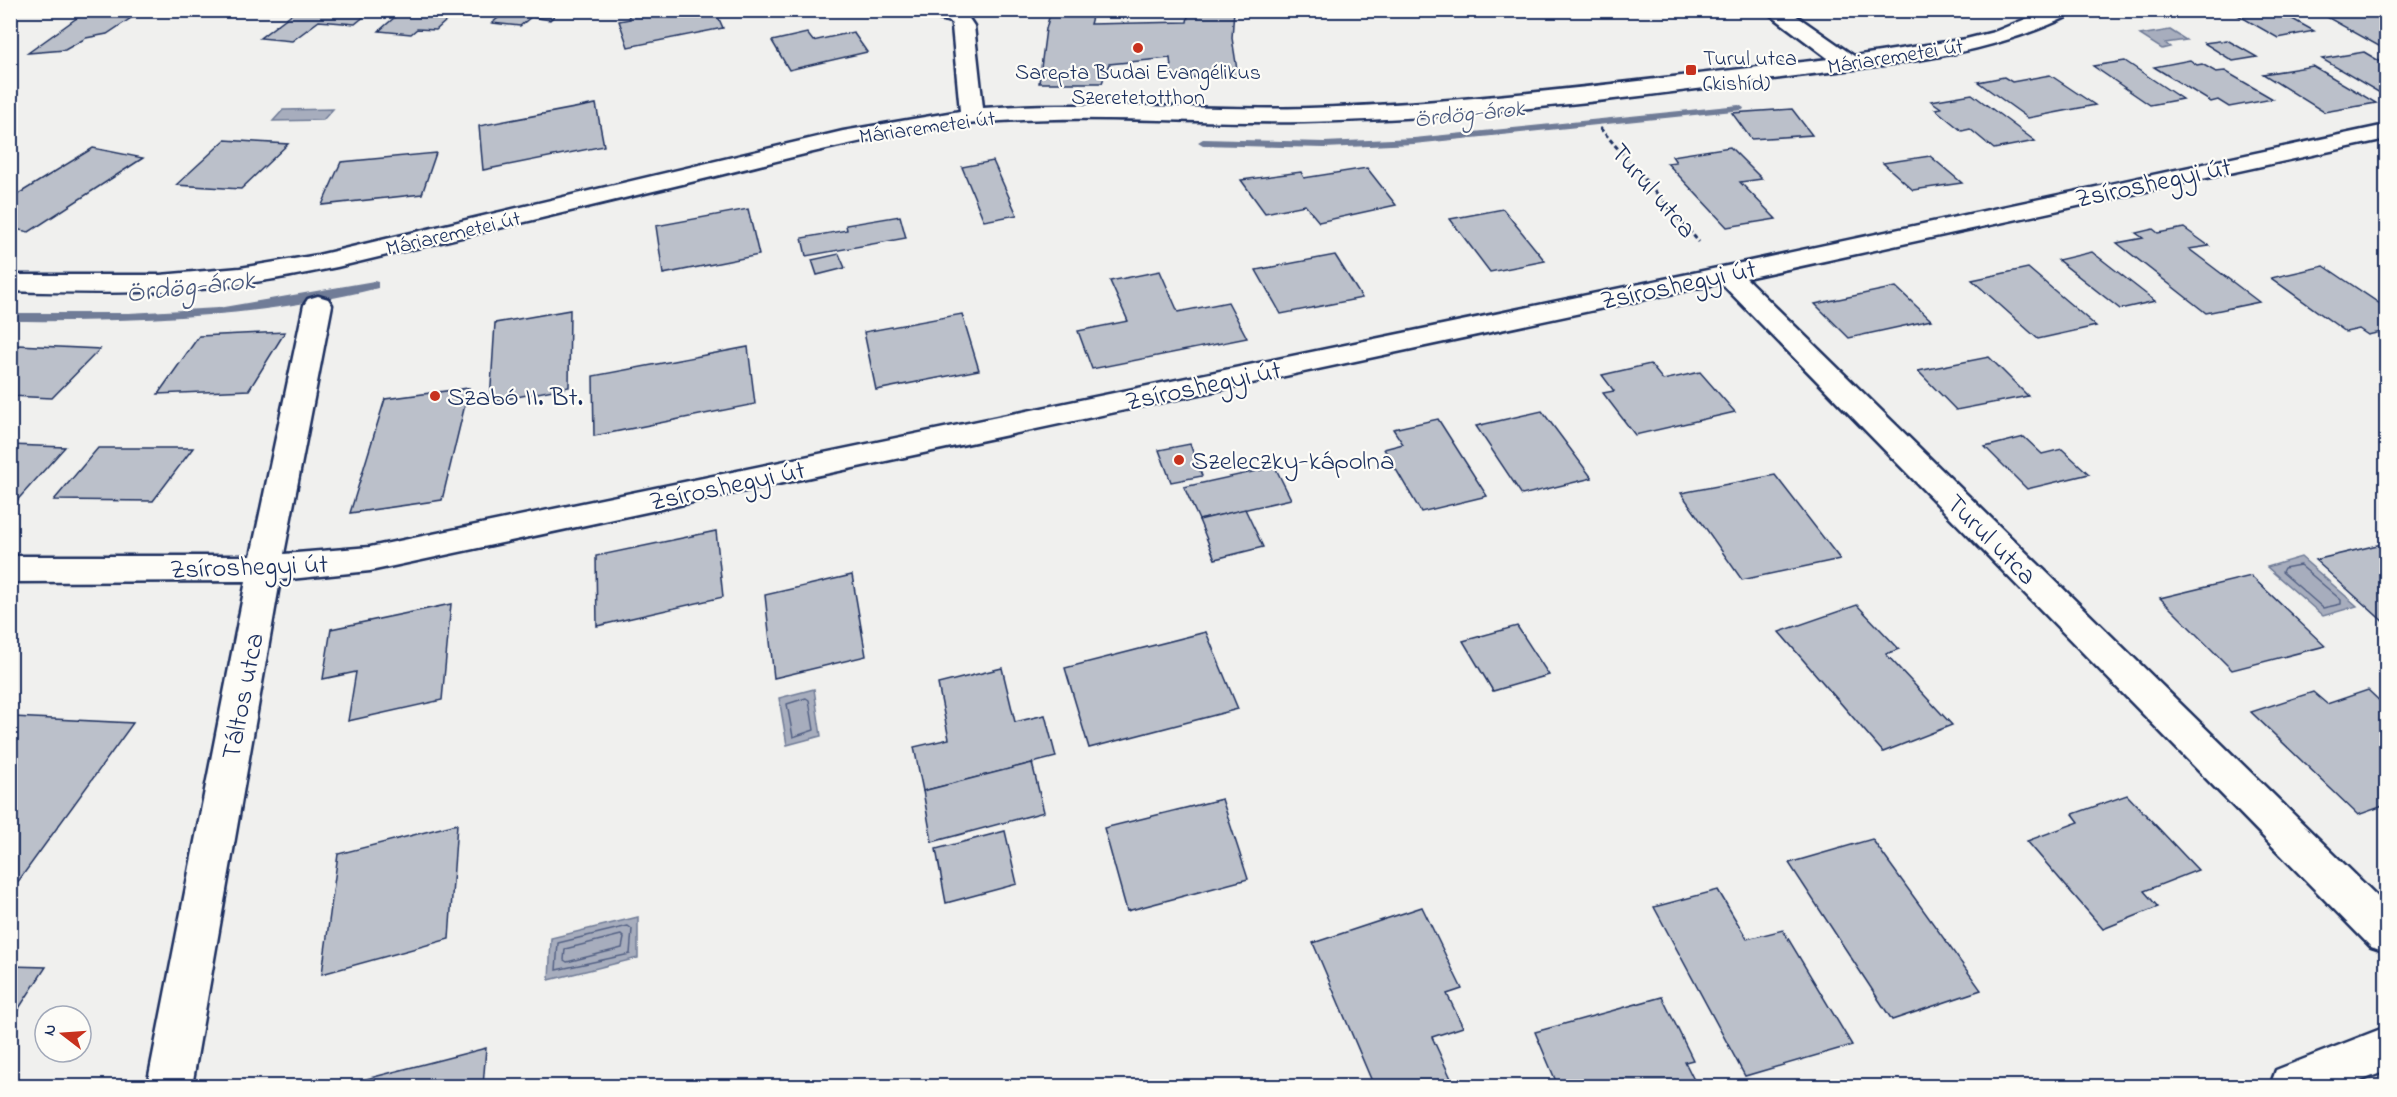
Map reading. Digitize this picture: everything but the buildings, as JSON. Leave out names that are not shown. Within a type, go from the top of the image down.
[{"type":"street","points":[[928,10],[959,18],[963,26],[972,116]]},
{"type":"street","points":[[1774,10],[1849,63]]},
{"type":"street","name":"Máriaremetei út","points":[[10,283],[102,286],[182,282],[260,273],[337,259],[850,137],[972,116],[1032,112],[1302,115],[1453,108],[1615,93],[1849,63],[1965,45],[2007,34],[2050,19],[2066,10]]},
{"type":"street","name":"Zsíroshegyi út","points":[[10,569],[265,568],[330,565],[370,560],[1727,274],[2386,132]]},
{"type":"street","name":"Turul utca","points":[[1727,274],[2386,933]]},
{"type":"street","name":"Táltos utca","points":[[169,1086],[265,568],[318,305]]},
{"type":"street","points":[[2292,1086],[2386,1049]]},
{"type":"path","name":"Turul utca","points":[[1606,136],[1727,274]]},
{"type":"water","points":[[2170,30],[2186,40],[2165,43],[2170,47],[2162,49],[2140,35]]},
{"type":"water","points":[[333,109],[323,120],[273,121],[283,110]]},
{"type":"water","points":[[2301,557],[2357,606],[2323,616],[2267,567]]},
{"type":"water","points":[[814,689],[821,736],[787,745],[779,698]]},
{"type":"water","points":[[638,917],[638,958],[549,980],[551,938]]},
{"type":"waterway","name":"Ördög-árok","points":[[1203,142],[1324,145],[1414,141],[1739,108]]},
{"type":"waterway","name":"Ördög-árok","points":[[10,317],[129,317],[218,312],[264,306],[374,285]]},
{"type":"place","name":"Sarepta Budai Evangélikus Szeretetotthon","points":[[1138,48]]},
{"type":"place","name":"Turul utca (kishíd)","points":[[1691,70]]},
{"type":"place","name":"Szabó II. Bt.","points":[[435,396]]},
{"type":"place","name":"Szeleczky-kápolna","points":[[1179,460]]}]
